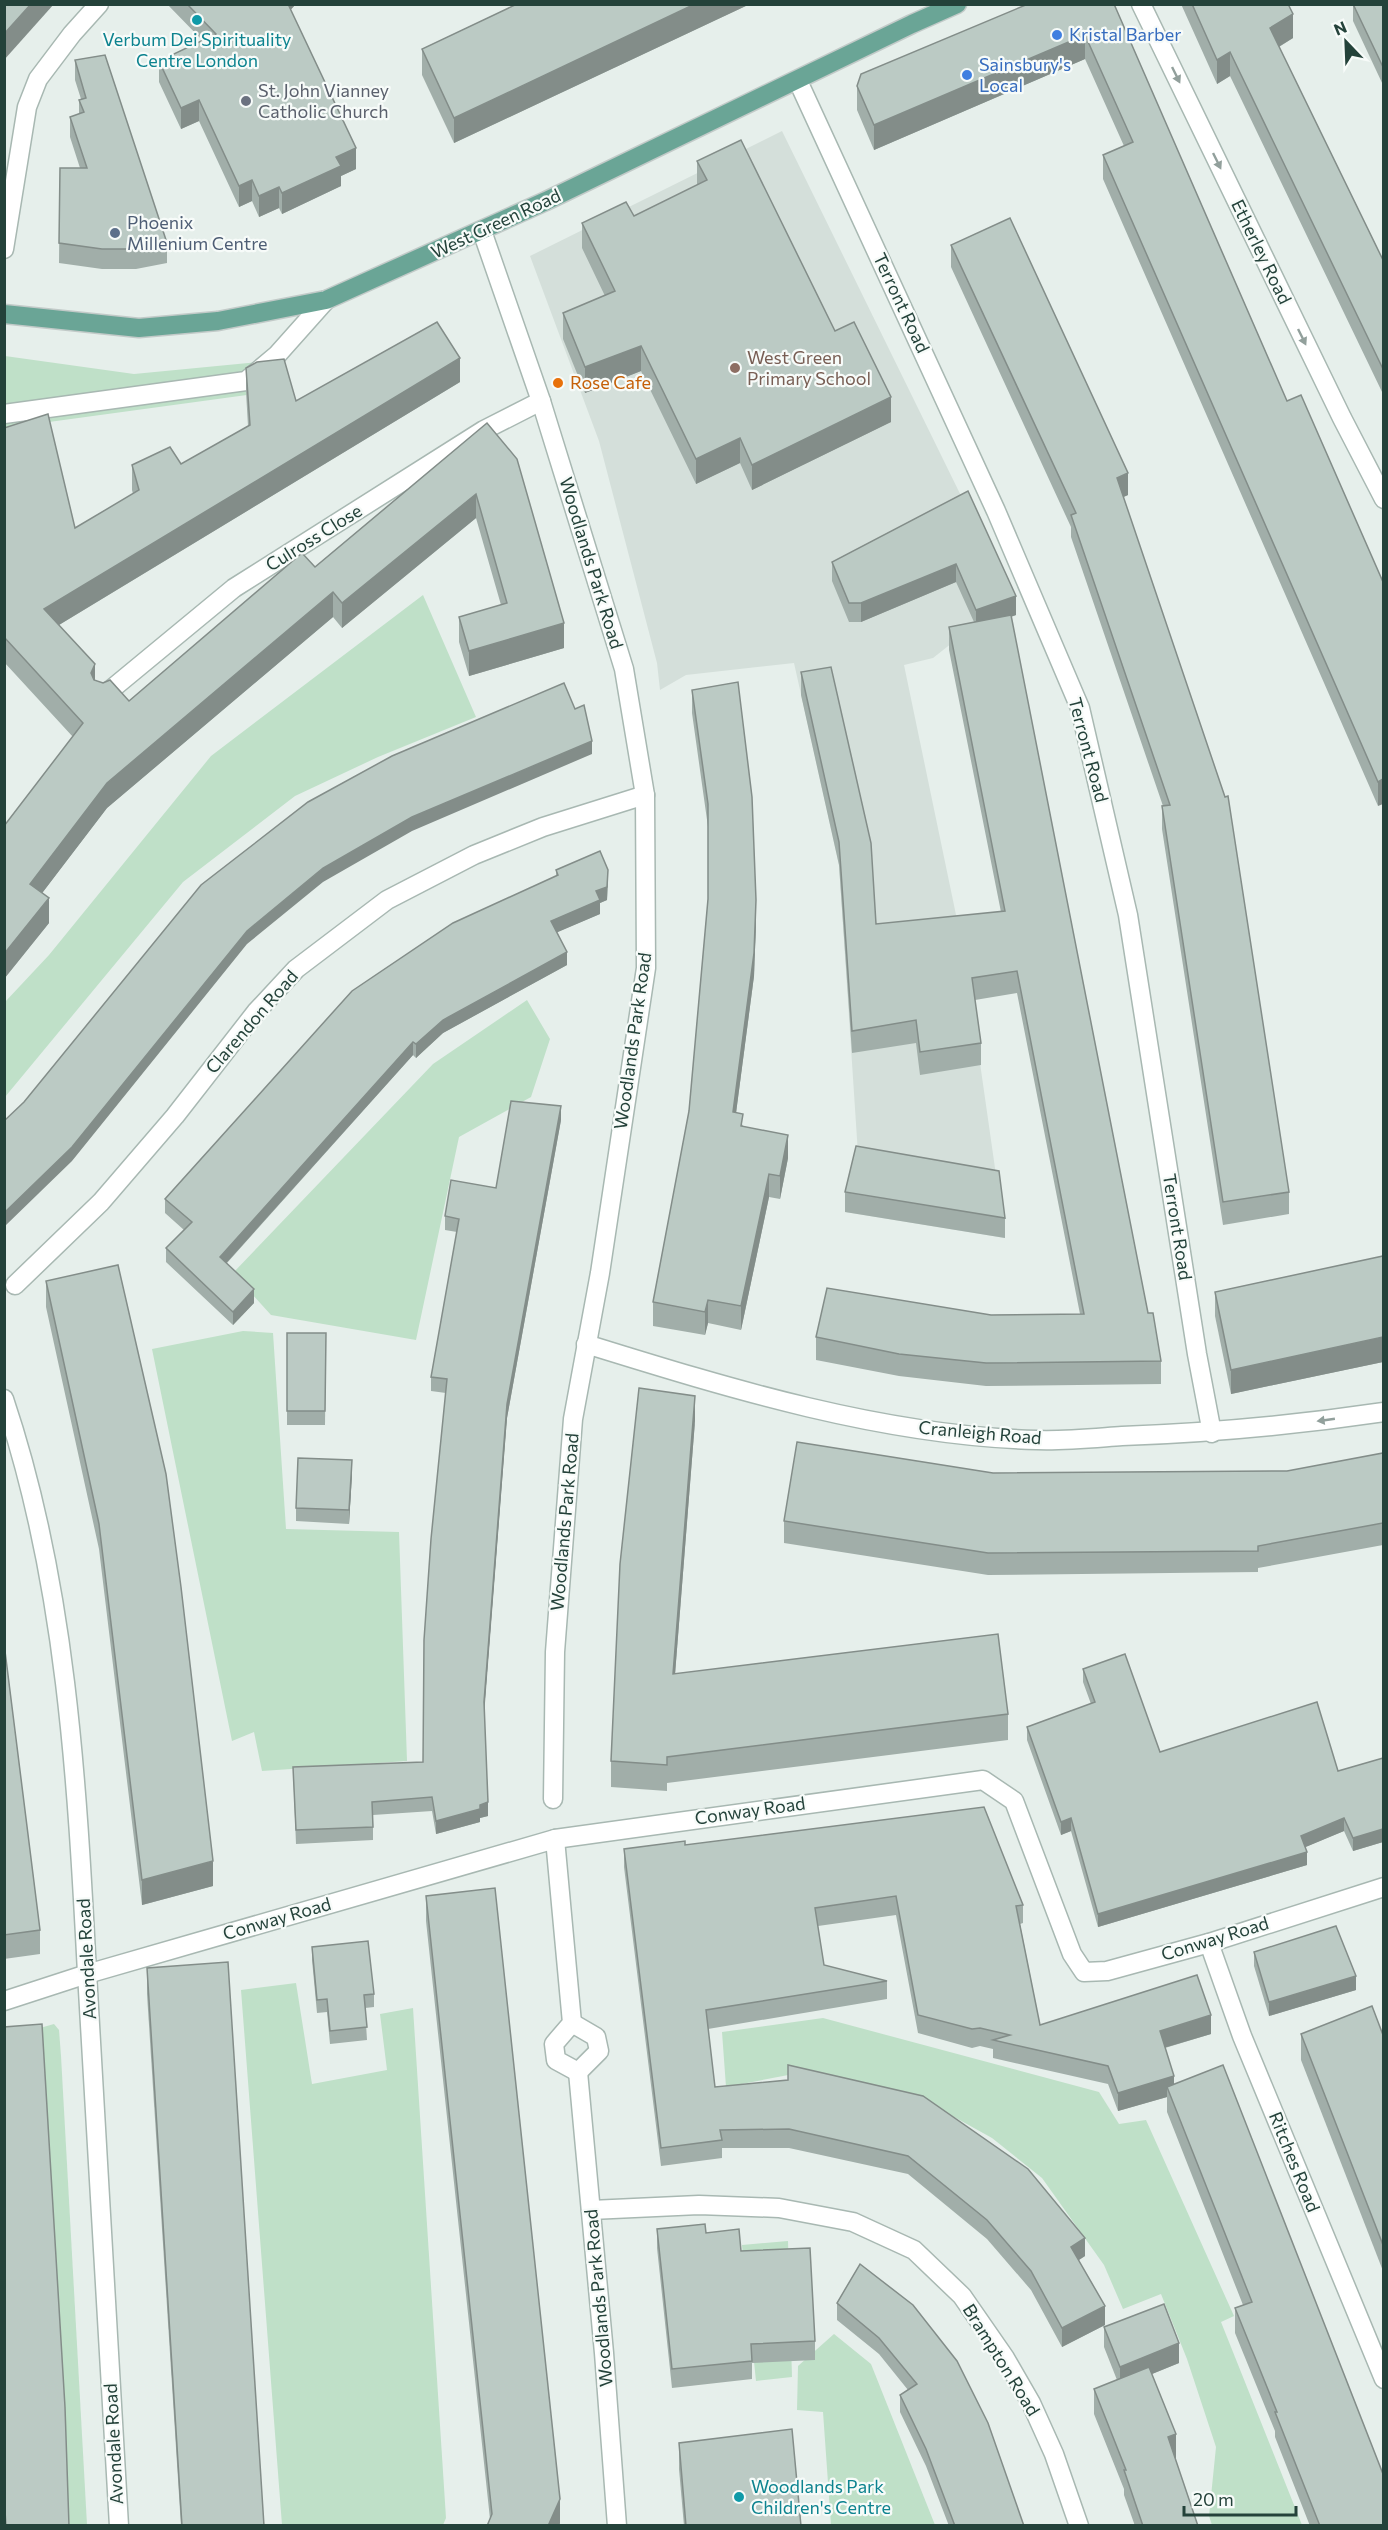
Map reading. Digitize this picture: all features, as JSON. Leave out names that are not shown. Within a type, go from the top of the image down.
[{"type":"main road","name":"West Green Road","points":[[4,314],[139,328],[218,321],[326,300],[482,231],[957,4]]},
{"type":"street","points":[[4,249],[27,107],[38,79],[72,34],[99,4]]},
{"type":"street","name":"Etherley Road","points":[[1141,4],[1341,418],[1379,479],[1383,499]]},
{"type":"street","name":"Terront Road","points":[[798,81],[996,511],[1080,708],[1128,915],[1193,1330],[1212,1433]]},
{"type":"street","name":"Woodlands Park Road","points":[[482,231],[541,402],[624,669],[645,795],[646,968],[602,1261],[573,1419],[555,1652],[553,1799]]},
{"type":"street","points":[[4,414],[246,381],[277,355],[326,300]]},
{"type":"street","name":"Culross Close","points":[[102,697],[234,588],[484,430],[541,402]]},
{"type":"street","name":"Clarendon Road","points":[[15,1285],[101,1202],[175,1116],[256,1012],[296,969],[387,900],[474,855],[543,827],[645,795]]},
{"type":"street","name":"Cranleigh Road","points":[[586,1344],[684,1375],[870,1422],[948,1433],[1037,1440],[1212,1433],[1295,1425],[1383,1412]]},
{"type":"street","name":"Avondale Road","points":[[4,1399],[34,1504],[61,1637],[84,1898],[119,2526]]},
{"type":"street","name":"Conway Road","points":[[4,2001],[87,1974],[555,1839],[983,1780],[1014,1801],[1072,1954],[1084,1972],[1107,1971],[1209,1942],[1383,1887]]},
{"type":"street","points":[[555,1839],[572,2023],[554,2044],[556,2060],[578,2072],[599,2051],[596,2037],[572,2023]]},
{"type":"street","name":"Ritches Road","points":[[1209,1942],[1242,2036],[1383,2379]]},
{"type":"street","name":"Woodlands Park Road","points":[[578,2072],[617,2526]]},
{"type":"street","name":"Brampton Road","points":[[591,2210],[699,2205],[779,2208],[853,2222],[914,2250],[962,2296],[1005,2358],[1040,2423],[1079,2526]]},
{"type":"shaded area","points":[[782,131],[968,510],[1002,620],[966,632],[933,658],[904,665],[965,958],[1005,1238],[845,1212],[858,1154],[839,865],[794,663],[686,675],[660,690],[657,663],[599,441],[530,256]]},
{"type":"green space","points":[[5,356],[134,374],[269,361],[269,392],[5,428]]},
{"type":"green space","points":[[423,595],[476,717],[378,757],[295,796],[183,882],[5,1097],[5,1002],[49,955],[211,756]]},
{"type":"green space","points":[[527,1000],[550,1039],[531,1097],[459,1137],[416,1340],[271,1315],[233,1273],[433,1064]]},
{"type":"green space","points":[[243,1331],[273,1333],[286,1529],[399,1532],[407,1761],[262,1771],[254,1732],[232,1741],[152,1349]]},
{"type":"green space","points":[[296,1983],[312,2084],[387,2070],[380,2014],[413,2008],[446,2518],[443,2525],[282,2525],[241,1990]]},
{"type":"green space","points":[[823,2018],[1099,2092],[1119,2124],[1146,2120],[1234,2316],[1221,2322],[1302,2525],[1212,2525],[1209,2516],[1216,2447],[1187,2359],[1161,2294],[1123,2309],[1104,2265],[1042,2178],[992,2138],[920,2098],[804,2072],[726,2087],[722,2032]]},
{"type":"green space","points":[[54,2024],[59,2030],[61,2056],[87,2525],[68,2525],[5,2038]]},
{"type":"green space","points":[[788,2241],[792,2377],[756,2381],[742,2245]]},
{"type":"green space","points":[[834,2334],[871,2364],[935,2525],[831,2525],[823,2412],[797,2410],[798,2366]]},
{"type":"building","points":[[4,4],[31,4],[4,34]]},
{"type":"building","name":"St. John Vianney Catholic Church","points":[[187,4],[288,4],[356,148],[336,157],[341,166],[282,193],[279,187],[259,196],[252,180],[239,186],[199,100],[181,108],[159,61],[216,34]]},
{"type":"building","points":[[517,4],[695,4],[454,118],[422,49]]},
{"type":"building","points":[[1028,4],[1114,4],[1287,401],[1301,395],[1383,582],[1383,779],[1378,782],[1103,155],[1133,142],[1085,35],[874,125],[857,86],[861,74]]},
{"type":"building","points":[[1192,4],[1288,4],[1293,14],[1270,28],[1383,260],[1383,369],[1230,52],[1217,60]]},
{"type":"building","points":[[1353,4],[1383,4],[1383,67]]},
{"type":"building","points":[[105,55],[167,243],[136,249],[102,249],[59,243],[60,168],[87,168],[70,117],[84,112],[79,100],[86,98],[75,60]]},
{"type":"building","points":[[741,140],[835,331],[854,322],[891,397],[752,465],[740,438],[696,459],[641,346],[585,367],[563,313],[615,291],[582,223],[626,202],[634,216],[707,180],[697,161]]},
{"type":"building","points":[[1010,218],[1128,473],[1117,478],[1225,797],[1228,796],[1289,1192],[1223,1202],[1162,806],[1170,805],[1071,515],[1076,513],[951,245]]},
{"type":"building","points":[[437,322],[460,358],[44,609],[95,664],[91,673],[94,680],[103,683],[110,680],[129,701],[302,553],[315,567],[487,423],[517,459],[564,623],[469,651],[459,617],[507,603],[476,494],[342,603],[333,592],[107,783],[30,884],[49,898],[4,954],[4,826],[83,723],[4,637],[4,428],[48,414],[75,528],[139,490],[132,465],[170,447],[181,464],[250,425],[246,368],[257,362],[284,359],[296,401]]},
{"type":"building","points":[[968,491],[1016,596],[976,610],[956,564],[861,603],[849,603],[832,562]]},
{"type":"building","points":[[1011,615],[1148,1313],[1153,1313],[1161,1361],[986,1363],[899,1354],[816,1337],[827,1288],[991,1315],[1084,1314],[1017,971],[972,978],[981,1043],[920,1052],[916,1020],[852,1031],[839,842],[801,672],[831,667],[871,843],[876,924],[1005,911],[949,627]]},
{"type":"building","points":[[738,682],[752,797],[756,900],[754,953],[733,1112],[743,1114],[741,1126],[788,1135],[780,1176],[769,1174],[741,1306],[708,1300],[705,1312],[653,1302],[689,1111],[708,899],[708,804],[692,690]]},
{"type":"building","points":[[564,683],[575,709],[584,705],[592,741],[412,817],[323,868],[247,931],[72,1147],[4,1213],[4,1121],[24,1102],[201,885],[308,802],[392,756]]},
{"type":"building","points":[[600,851],[608,870],[607,887],[596,891],[600,900],[551,921],[567,952],[443,1020],[416,1044],[413,1042],[220,1257],[254,1289],[233,1312],[166,1248],[192,1222],[165,1199],[352,991],[453,923],[558,875],[556,870]]},
{"type":"building","points":[[511,1101],[561,1106],[507,1404],[484,1702],[488,1802],[480,1805],[480,1809],[436,1821],[432,1797],[372,1802],[373,1827],[296,1830],[293,1767],[423,1762],[424,1640],[431,1539],[447,1379],[431,1377],[459,1219],[445,1216],[451,1180],[496,1188]]},
{"type":"building","points":[[856,1146],[999,1171],[1005,1218],[845,1192]]},
{"type":"building","points":[[1383,1256],[1383,1337],[1231,1370],[1215,1292]]},
{"type":"building","points":[[118,1265],[166,1474],[213,1861],[142,1880],[99,1524],[46,1281]]},
{"type":"building","points":[[287,1333],[326,1333],[325,1411],[287,1411]]},
{"type":"building","points":[[639,1388],[695,1396],[673,1674],[998,1634],[1008,1714],[667,1757],[667,1765],[611,1761],[620,1564]]},
{"type":"building","points":[[797,1442],[993,1473],[1287,1471],[1383,1453],[1383,1523],[1258,1546],[1258,1551],[988,1553],[784,1521]]},
{"type":"building","points":[[298,1458],[352,1460],[349,1510],[296,1508]]},
{"type":"building","points":[[4,1643],[40,1930],[4,1935]]},
{"type":"building","points":[[1125,1654],[1160,1752],[1317,1702],[1338,1771],[1383,1758],[1383,1829],[1353,1838],[1344,1818],[1301,1836],[1307,1852],[1098,1914],[1071,1818],[1061,1822],[1027,1727],[1095,1702],[1083,1669]]},
{"type":"building","points":[[984,1807],[1023,1905],[1016,1906],[1040,2025],[1197,1975],[1211,2015],[1160,2031],[1174,2076],[1118,2093],[1108,2066],[993,2040],[1010,2035],[980,2028],[972,2029],[918,2015],[896,1896],[815,1908],[824,1965],[887,1981],[706,2010],[715,2087],[788,2080],[788,2065],[923,2096],[1028,2169],[1085,2238],[1071,2247],[1105,2306],[1062,2328],[1031,2271],[987,2220],[908,2156],[789,2129],[720,2130],[722,2140],[661,2148],[624,1849],[685,1841],[685,1845]]},
{"type":"building","points":[[495,1888],[560,2499],[548,2526],[487,2526],[492,2514],[426,1896]]},
{"type":"building","points":[[1336,1926],[1356,1976],[1269,2002],[1254,1952]]},
{"type":"building","points":[[368,1941],[374,1994],[364,1995],[367,2027],[330,2031],[327,1999],[317,2000],[312,1947]]},
{"type":"building","points":[[228,1962],[264,2526],[182,2526],[147,1968]]},
{"type":"building","points":[[1372,2006],[1383,2035],[1383,2245],[1301,2034]]},
{"type":"building","points":[[42,2024],[65,2407],[69,2526],[6,2526],[4,2496],[4,2027]]},
{"type":"building","points":[[1223,2065],[1383,2474],[1383,2526],[1320,2526],[1235,2308],[1252,2302],[1167,2087]]},
{"type":"building","points":[[705,2224],[706,2233],[739,2229],[741,2251],[810,2248],[815,2341],[751,2344],[752,2361],[672,2369],[657,2229]]},
{"type":"building","points":[[860,2264],[913,2305],[957,2361],[988,2423],[1024,2526],[955,2526],[926,2449],[900,2395],[917,2384],[879,2338],[837,2303]]},
{"type":"building","points":[[1164,2304],[1179,2343],[1120,2367],[1104,2327]]},
{"type":"building","points":[[1149,2367],[1176,2434],[1168,2437],[1198,2526],[1143,2526],[1124,2470],[1126,2470],[1094,2389]]},
{"type":"building","name":"Woodlands Park Children's Centre","points":[[792,2429],[801,2526],[686,2526],[679,2443]]},
{"type":"place","name":"Verbum Dei Spirituality Centre London","points":[[197,20]]},
{"type":"place","name":"Kristal Barber","points":[[1057,35]]},
{"type":"place","name":"Sainsbury's Local","points":[[967,75]]},
{"type":"place","name":"St. John Vianney Catholic Church","points":[[246,101]]},
{"type":"place","name":"Phoenix Millenium Centre","points":[[115,233]]},
{"type":"place","name":"West Green Primary School","points":[[735,368]]},
{"type":"place","name":"Rose Cafe","points":[[558,383]]},
{"type":"place","name":"Woodlands Park Children's Centre","points":[[739,2497]]}]
